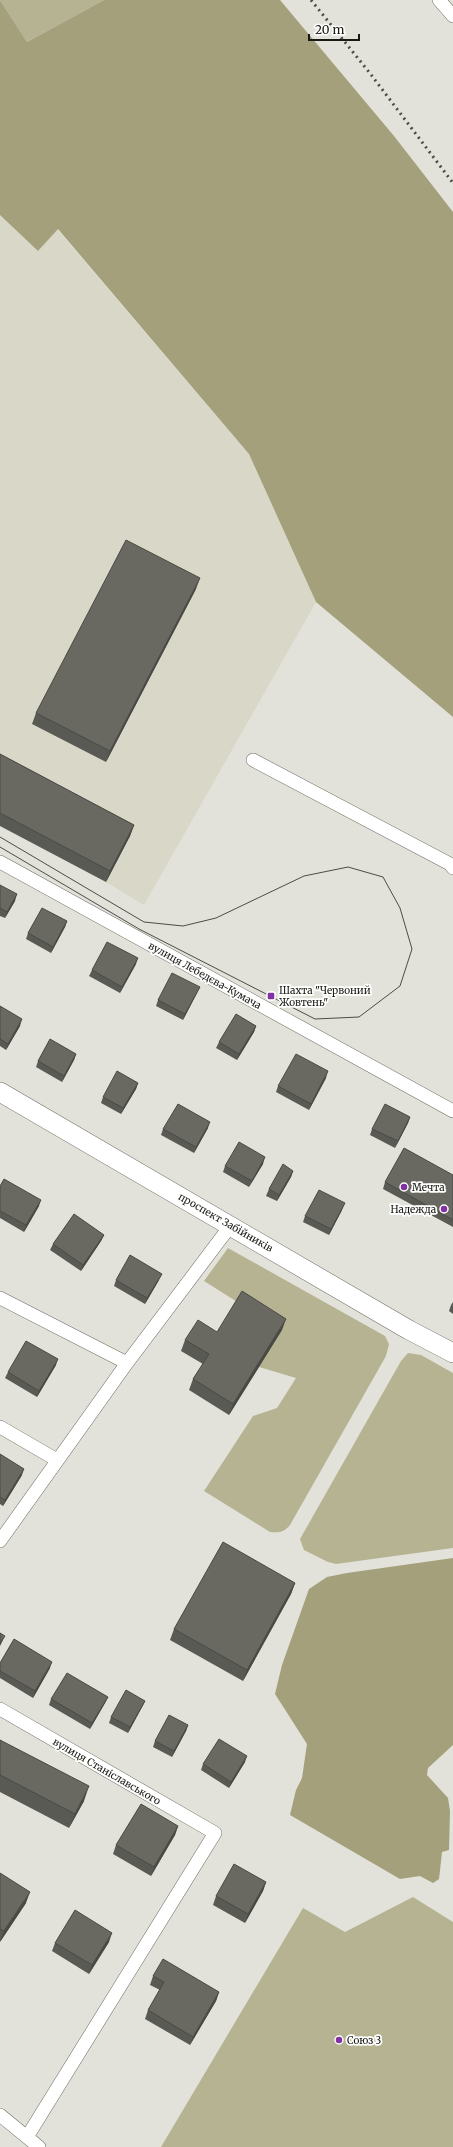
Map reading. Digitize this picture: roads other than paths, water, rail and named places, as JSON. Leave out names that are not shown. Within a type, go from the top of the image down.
[{"type":"main road","name":"проспект Забійників","points":[[0,1092],[232,1225],[409,1330],[453,1353]]},
{"type":"street","points":[[439,0],[453,16]]},
{"type":"street","points":[[253,760],[450,864],[453,868]]},
{"type":"street","name":"вулиця Лебедєва-Кумача","points":[[0,862],[453,1112]]},
{"type":"street","points":[[0,1541],[56,1460],[127,1363],[232,1225]]},
{"type":"street","points":[[0,1298],[127,1363]]},
{"type":"street","points":[[0,1427],[56,1460]]},
{"type":"street","name":"вулиця Станіславського","points":[[0,1709],[215,1832],[27,2137]]},
{"type":"street","points":[[0,2116],[39,2147]]},
{"type":"tram line","points":[[0,837],[144,922],[183,926],[216,918],[304,876],[348,867],[383,877],[400,908],[412,949],[400,986],[359,1017],[315,1019],[139,929],[0,847]]},
{"type":"railway","points":[[311,0],[369,72],[453,183]]},
{"type":"place","name":"Шахта \"Червоний Жовтень\"","points":[[271,996]]},
{"type":"place","name":"Мечта","points":[[404,1187]]},
{"type":"place","name":"Надежда","points":[[444,1209]]},
{"type":"place","name":"Союз 3","points":[[339,2040]]}]
